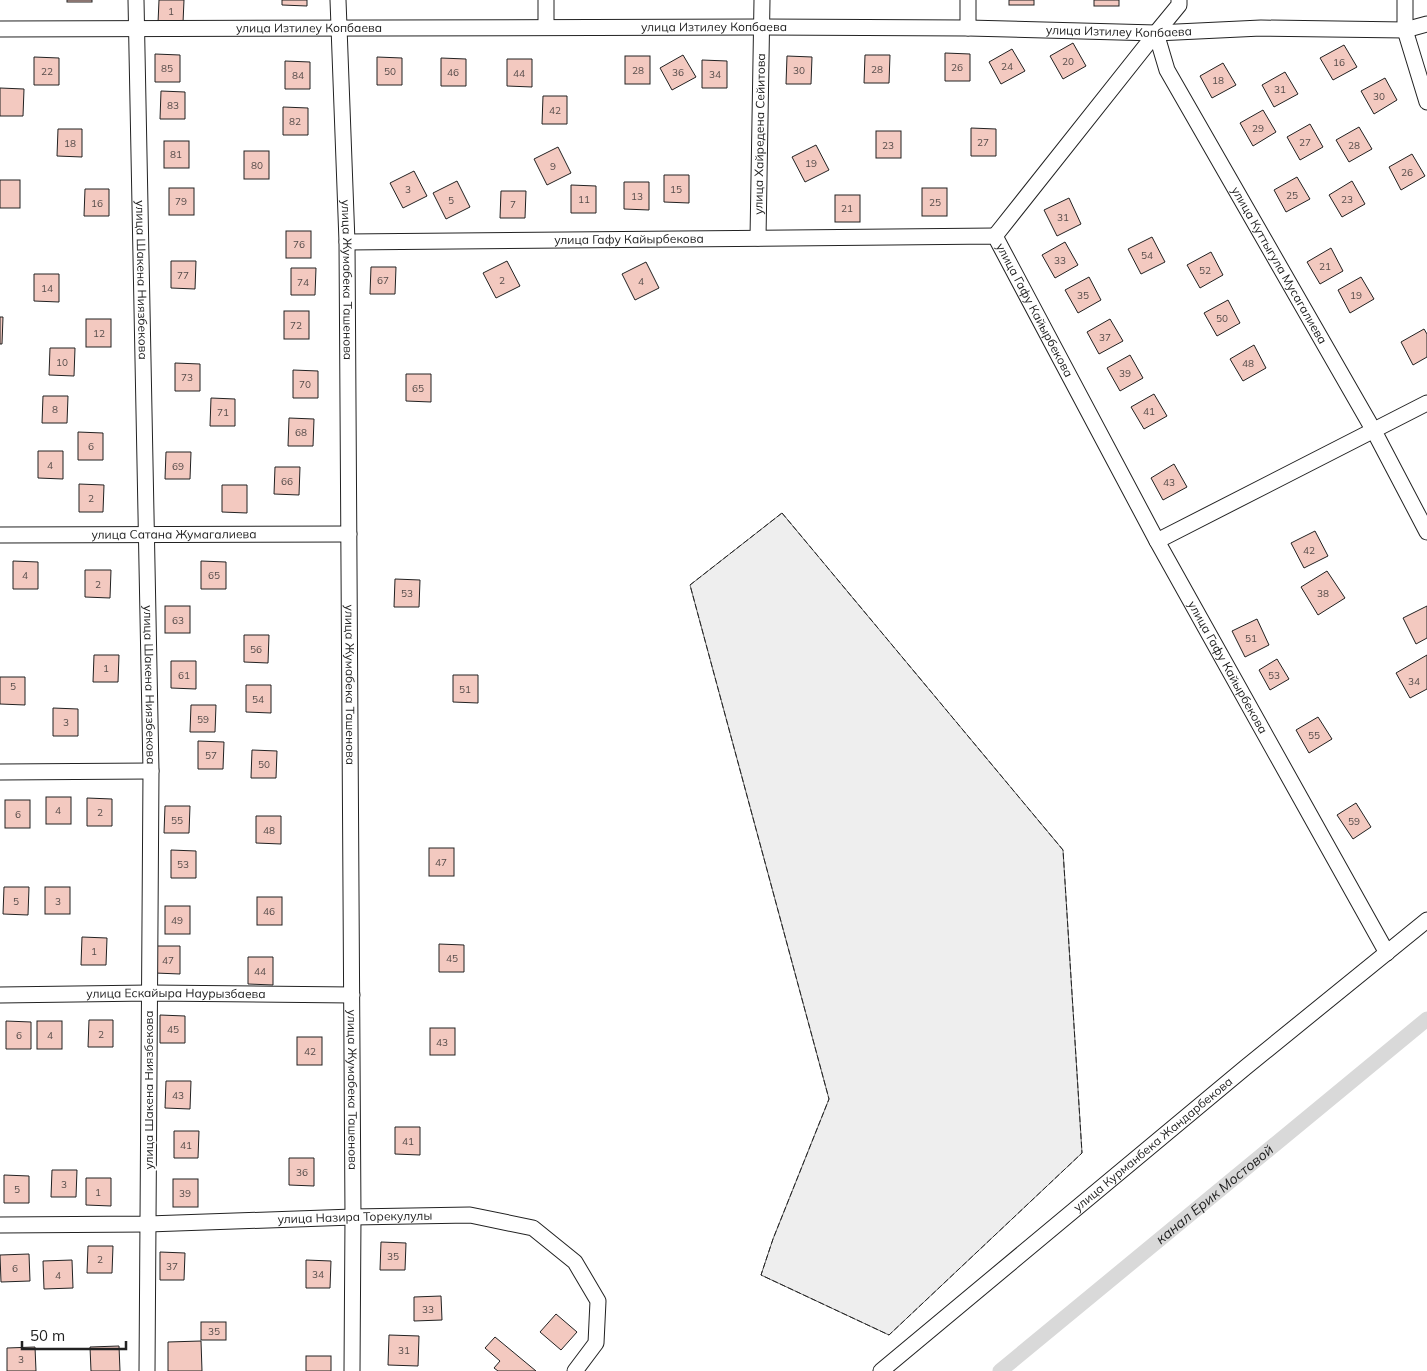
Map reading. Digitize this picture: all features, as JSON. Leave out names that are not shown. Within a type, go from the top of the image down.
[{"type":"street","name":"улица Шакена Ниязбекова","points":[[136,0],[151,771],[147,1371]]},
{"type":"street","name":"улица Жумабека Ташенова","points":[[338,0],[347,242],[353,1217],[352,1371]]},
{"type":"street","points":[[546,0],[546,27]]},
{"type":"street","name":"улица Хайредена Сейитова","points":[[758,238],[762,0]]},
{"type":"street","points":[[968,0],[968,28]]},
{"type":"street","points":[[995,236],[1179,5],[1179,0]]},
{"type":"street","points":[[1405,0],[1405,30],[1427,102]]},
{"type":"street","name":"улица Изтилеу Копбаева","points":[[0,29],[762,27],[968,28],[1156,33],[1261,28],[1405,30],[1427,24]]},
{"type":"street","name":"улица Куттыгула Мусагалиева","points":[[1156,33],[1167,70],[1374,432],[1427,532]]},
{"type":"street","name":"улица Гафу Кайырбекова","points":[[347,242],[995,236],[1157,541],[1386,953]]},
{"type":"street","points":[[1157,541],[1374,432],[1427,403]]},
{"type":"street","name":"улица Сатана Жумагалиева","points":[[0,535],[349,534]]},
{"type":"street","points":[[0,772],[151,771]]},
{"type":"street","name":"улица Курманбека Жандарбекова","points":[[881,1371],[1239,1073],[1427,920]]},
{"type":"street","name":"улица Ескайыра Наурызбаева","points":[[0,995],[150,993],[352,995]]},
{"type":"street","name":"улица Назира Торекулулы","points":[[0,1224],[148,1224],[470,1215],[533,1228],[575,1262],[598,1301],[596,1343],[575,1371]]},
{"type":"shaded area","points":[[782,513],[1063,850],[1082,1153],[889,1335],[761,1275],[773,1239],[829,1099],[690,585]]},
{"type":"building","points":[[67,0],[92,0],[92,2],[67,2]]},
{"type":"building","points":[[159,0],[184,0],[183,23],[158,23]]},
{"type":"building","points":[[282,0],[307,0],[307,6],[282,5]]},
{"type":"building","points":[[1009,0],[1034,0],[1034,5],[1009,5]]},
{"type":"building","points":[[1094,0],[1119,0],[1119,6],[1094,6]]},
{"type":"building","points":[[1073,43],[1086,66],[1063,79],[1050,56]]},
{"type":"building","points":[[1344,45],[1357,67],[1333,80],[1320,58]]},
{"type":"building","points":[[1012,49],[1025,71],[1001,84],[989,62]]},
{"type":"building","points":[[945,53],[970,54],[970,81],[945,81]]},
{"type":"building","points":[[155,54],[180,55],[180,82],[155,82]]},
{"type":"building","points":[[683,55],[696,77],[672,90],[660,68]]},
{"type":"building","points":[[865,55],[890,55],[889,83],[864,83]]},
{"type":"building","points":[[625,56],[650,56],[650,84],[625,84]]},
{"type":"building","points":[[787,56],[812,57],[811,84],[786,84]]},
{"type":"building","points":[[34,57],[59,58],[59,85],[34,85]]},
{"type":"building","points":[[377,57],[402,58],[402,85],[377,85]]},
{"type":"building","points":[[441,58],[466,59],[466,86],[441,86]]},
{"type":"building","points":[[507,59],[532,59],[532,87],[507,86]]},
{"type":"building","points":[[702,60],[727,61],[727,88],[702,88]]},
{"type":"building","points":[[285,61],[310,62],[310,89],[285,89]]},
{"type":"building","points":[[1223,63],[1236,85],[1212,98],[1200,76]]},
{"type":"building","points":[[1285,72],[1298,94],[1274,107],[1262,85]]},
{"type":"building","points":[[1385,78],[1397,100],[1374,114],[1361,91]]},
{"type":"building","points":[[0,88],[24,89],[23,116],[0,116]]},
{"type":"building","points":[[161,91],[185,92],[185,119],[160,119]]},
{"type":"building","points":[[543,96],[567,96],[567,124],[542,124]]},
{"type":"building","points":[[283,107],[308,108],[308,135],[283,135]]},
{"type":"building","points":[[1263,110],[1276,132],[1253,146],[1240,123]]},
{"type":"building","points":[[1310,124],[1323,147],[1300,160],[1287,137]]},
{"type":"building","points":[[1359,127],[1372,149],[1349,162],[1336,140]]},
{"type":"building","points":[[971,128],[996,129],[996,156],[971,156]]},
{"type":"building","points":[[58,129],[82,129],[82,157],[57,156]]},
{"type":"building","points":[[876,131],[901,131],[901,158],[876,158]]},
{"type":"building","points":[[164,141],[189,141],[189,168],[164,168]]},
{"type":"building","points":[[816,145],[829,170],[805,182],[792,157]]},
{"type":"building","points":[[558,147],[571,173],[547,185],[534,159]]},
{"type":"building","points":[[244,151],[269,151],[269,179],[244,179]]},
{"type":"building","points":[[1412,154],[1425,176],[1401,190],[1389,167]]},
{"type":"building","points":[[414,171],[427,196],[403,208],[390,183]]},
{"type":"building","points":[[664,175],[689,175],[689,203],[664,202]]},
{"type":"building","points":[[1297,177],[1310,199],[1286,212],[1274,190]]},
{"type":"building","points":[[0,180],[20,180],[20,208],[0,208]]},
{"type":"building","points":[[457,181],[470,207],[446,219],[433,193]]},
{"type":"building","points":[[1352,181],[1365,204],[1342,217],[1329,195]]},
{"type":"building","points":[[624,182],[649,182],[649,210],[624,209]]},
{"type":"building","points":[[571,185],[596,186],[596,213],[571,213]]},
{"type":"building","points":[[169,188],[194,188],[194,215],[169,215]]},
{"type":"building","points":[[922,188],[947,188],[947,216],[922,216]]},
{"type":"building","points":[[85,189],[109,189],[109,216],[84,216]]},
{"type":"building","points":[[501,191],[526,191],[525,218],[500,218]]},
{"type":"building","points":[[835,195],[860,195],[860,222],[835,222]]},
{"type":"building","points":[[1069,198],[1081,224],[1057,236],[1044,210]]},
{"type":"building","points":[[286,231],[311,231],[311,258],[286,258]]},
{"type":"building","points":[[1152,237],[1165,262],[1141,274],[1128,249]]},
{"type":"building","points":[[1065,242],[1078,265],[1055,278],[1042,255]]},
{"type":"building","points":[[1331,248],[1343,271],[1320,284],[1307,262]]},
{"type":"building","points":[[1211,252],[1223,275],[1200,288],[1187,265]]},
{"type":"building","points":[[171,261],[196,261],[195,289],[171,288]]},
{"type":"building","points":[[507,261],[520,286],[496,298],[483,273]]},
{"type":"building","points":[[646,262],[659,288],[635,300],[622,274]]},
{"type":"building","points":[[371,267],[396,267],[395,294],[370,294]]},
{"type":"building","points":[[291,268],[316,268],[315,295],[291,295]]},
{"type":"building","points":[[34,274],[59,274],[59,302],[34,301]]},
{"type":"building","points":[[1089,277],[1101,300],[1078,313],[1065,290]]},
{"type":"building","points":[[1361,277],[1374,299],[1350,313],[1338,290]]},
{"type":"building","points":[[1228,300],[1240,323],[1217,336],[1204,313]]},
{"type":"building","points":[[284,311],[309,311],[309,339],[284,339]]},
{"type":"building","points":[[0,317],[3,317],[2,344],[0,344]]},
{"type":"building","points":[[86,319],[111,319],[111,347],[86,347]]},
{"type":"building","points":[[1110,319],[1123,341],[1099,354],[1087,332]]},
{"type":"building","points":[[1424,329],[1427,334],[1427,357],[1413,365],[1401,342]]},
{"type":"building","points":[[1254,345],[1266,368],[1243,381],[1230,359]]},
{"type":"building","points":[[50,348],[75,348],[74,376],[49,375]]},
{"type":"building","points":[[1130,355],[1143,378],[1120,391],[1107,368]]},
{"type":"building","points":[[175,363],[200,364],[200,391],[175,391]]},
{"type":"building","points":[[293,370],[318,371],[318,398],[293,398]]},
{"type":"building","points":[[406,374],[431,374],[431,402],[406,401]]},
{"type":"building","points":[[1154,394],[1167,416],[1144,429],[1131,407]]},
{"type":"building","points":[[43,396],[68,396],[67,423],[42,423]]},
{"type":"building","points":[[211,398],[235,399],[235,426],[210,426]]},
{"type":"building","points":[[289,418],[314,419],[313,446],[288,446]]},
{"type":"building","points":[[78,432],[103,433],[103,460],[78,460]]},
{"type":"building","points":[[38,451],[63,451],[63,479],[38,478]]},
{"type":"building","points":[[166,452],[191,452],[190,479],[165,479]]},
{"type":"building","points":[[1174,464],[1187,487],[1163,500],[1151,478]]},
{"type":"building","points":[[275,467],[300,467],[299,495],[274,494]]},
{"type":"building","points":[[79,484],[104,485],[103,512],[79,512]]},
{"type":"building","points":[[222,485],[247,485],[247,513],[222,512]]},
{"type":"building","points":[[1315,531],[1328,556],[1304,568],[1291,543]]},
{"type":"building","points":[[13,561],[38,562],[38,589],[13,589]]},
{"type":"building","points":[[201,561],[226,562],[226,589],[201,589]]},
{"type":"building","points":[[85,570],[111,570],[110,598],[85,597]]},
{"type":"building","points":[[1327,571],[1345,598],[1318,615],[1301,587]]},
{"type":"building","points":[[395,579],[420,580],[419,607],[394,607]]},
{"type":"building","points":[[165,606],[190,606],[190,633],[165,633]]},
{"type":"building","points":[[1427,606],[1427,638],[1416,644],[1403,618]]},
{"type":"building","points":[[1257,619],[1269,645],[1245,657],[1232,631]]},
{"type":"building","points":[[244,635],[269,635],[268,663],[244,662]]},
{"type":"building","points":[[94,655],[119,655],[118,682],[93,682]]},
{"type":"building","points":[[1427,655],[1427,689],[1410,698],[1396,673]]},
{"type":"building","points":[[1277,659],[1289,679],[1270,690],[1259,670]]},
{"type":"building","points":[[171,661],[196,661],[196,689],[171,688]]},
{"type":"building","points":[[453,675],[478,675],[478,703],[453,702]]},
{"type":"building","points":[[0,677],[25,677],[25,705],[0,704]]},
{"type":"building","points":[[246,685],[271,685],[271,713],[246,712]]},
{"type":"building","points":[[191,705],[216,705],[215,732],[190,732]]},
{"type":"building","points":[[53,708],[78,709],[78,736],[53,736]]},
{"type":"building","points":[[1318,717],[1332,739],[1309,753],[1296,730]]},
{"type":"building","points":[[198,741],[224,742],[223,769],[198,769]]},
{"type":"building","points":[[252,750],[277,751],[276,778],[251,778]]},
{"type":"building","points":[[46,797],[71,797],[71,824],[46,824]]},
{"type":"building","points":[[87,798],[112,799],[112,826],[87,826]]},
{"type":"building","points":[[5,800],[30,800],[30,828],[5,828]]},
{"type":"building","points":[[1356,803],[1371,827],[1353,839],[1337,815]]},
{"type":"building","points":[[165,806],[190,806],[189,833],[164,833]]},
{"type":"building","points":[[256,816],[281,816],[281,844],[256,843]]},
{"type":"building","points":[[429,848],[454,848],[454,876],[429,876]]},
{"type":"building","points":[[171,850],[196,851],[196,878],[171,878]]},
{"type":"building","points":[[4,887],[29,887],[28,915],[3,914]]},
{"type":"building","points":[[45,887],[70,887],[70,914],[45,914]]},
{"type":"building","points":[[257,897],[282,897],[282,925],[257,925]]},
{"type":"building","points":[[165,906],[190,906],[190,934],[165,934]]},
{"type":"building","points":[[82,937],[107,938],[106,965],[81,965]]},
{"type":"building","points":[[439,944],[464,945],[464,972],[439,972]]},
{"type":"building","points":[[156,946],[180,946],[180,974],[155,973]]},
{"type":"building","points":[[248,957],[273,957],[273,985],[248,984]]},
{"type":"building","points":[[160,1015],[185,1016],[185,1043],[160,1043]]},
{"type":"building","points":[[89,1020],[113,1020],[113,1047],[88,1047]]},
{"type":"building","points":[[6,1021],[31,1022],[31,1049],[6,1049]]},
{"type":"building","points":[[37,1021],[62,1021],[62,1049],[37,1049]]},
{"type":"building","points":[[430,1028],[455,1028],[455,1055],[430,1055]]},
{"type":"building","points":[[297,1037],[322,1037],[322,1065],[297,1065]]},
{"type":"building","points":[[166,1081],[191,1081],[190,1109],[165,1108]]},
{"type":"building","points":[[395,1127],[420,1127],[420,1155],[395,1154]]},
{"type":"building","points":[[174,1131],[199,1131],[198,1158],[174,1158]]},
{"type":"building","points":[[289,1158],[314,1158],[314,1186],[289,1185]]},
{"type":"building","points":[[52,1170],[77,1170],[76,1197],[51,1197]]},
{"type":"building","points":[[4,1175],[29,1176],[29,1203],[4,1203]]},
{"type":"building","points":[[86,1178],[111,1178],[111,1206],[86,1205]]},
{"type":"building","points":[[173,1179],[198,1179],[198,1207],[173,1207]]},
{"type":"building","points":[[381,1242],[406,1243],[405,1270],[380,1270]]},
{"type":"building","points":[[88,1246],[113,1246],[112,1273],[87,1273]]},
{"type":"building","points":[[160,1252],[185,1253],[184,1280],[160,1280]]},
{"type":"building","points":[[29,1254],[30,1281],[1,1282],[0,1255]]},
{"type":"building","points":[[72,1260],[73,1288],[44,1289],[43,1261]]},
{"type":"building","points":[[306,1260],[331,1261],[330,1288],[306,1288]]},
{"type":"building","points":[[441,1296],[442,1320],[414,1321],[414,1297]]},
{"type":"building","points":[[556,1314],[577,1332],[561,1350],[540,1332]]},
{"type":"building","points":[[201,1322],[226,1322],[226,1340],[201,1340]]},
{"type":"building","points":[[389,1335],[419,1336],[418,1366],[388,1365]]},
{"type":"building","points":[[495,1337],[536,1371],[498,1371],[494,1368],[500,1361],[485,1348]]},
{"type":"building","points":[[201,1341],[202,1371],[168,1371],[168,1342]]},
{"type":"building","points":[[119,1346],[120,1371],[91,1371],[90,1347]]},
{"type":"building","points":[[35,1347],[36,1371],[7,1371],[7,1348]]},
{"type":"building","points":[[306,1356],[331,1356],[331,1371],[306,1371]]},
{"type":"waterway","name":"канал Ерик Мостовой","points":[[1000,1371],[1427,1019]]},
{"type":"fence","points":[[782,513],[1063,850],[1082,1153],[889,1335],[761,1275],[773,1239],[829,1099],[690,585],[782,513]]}]
